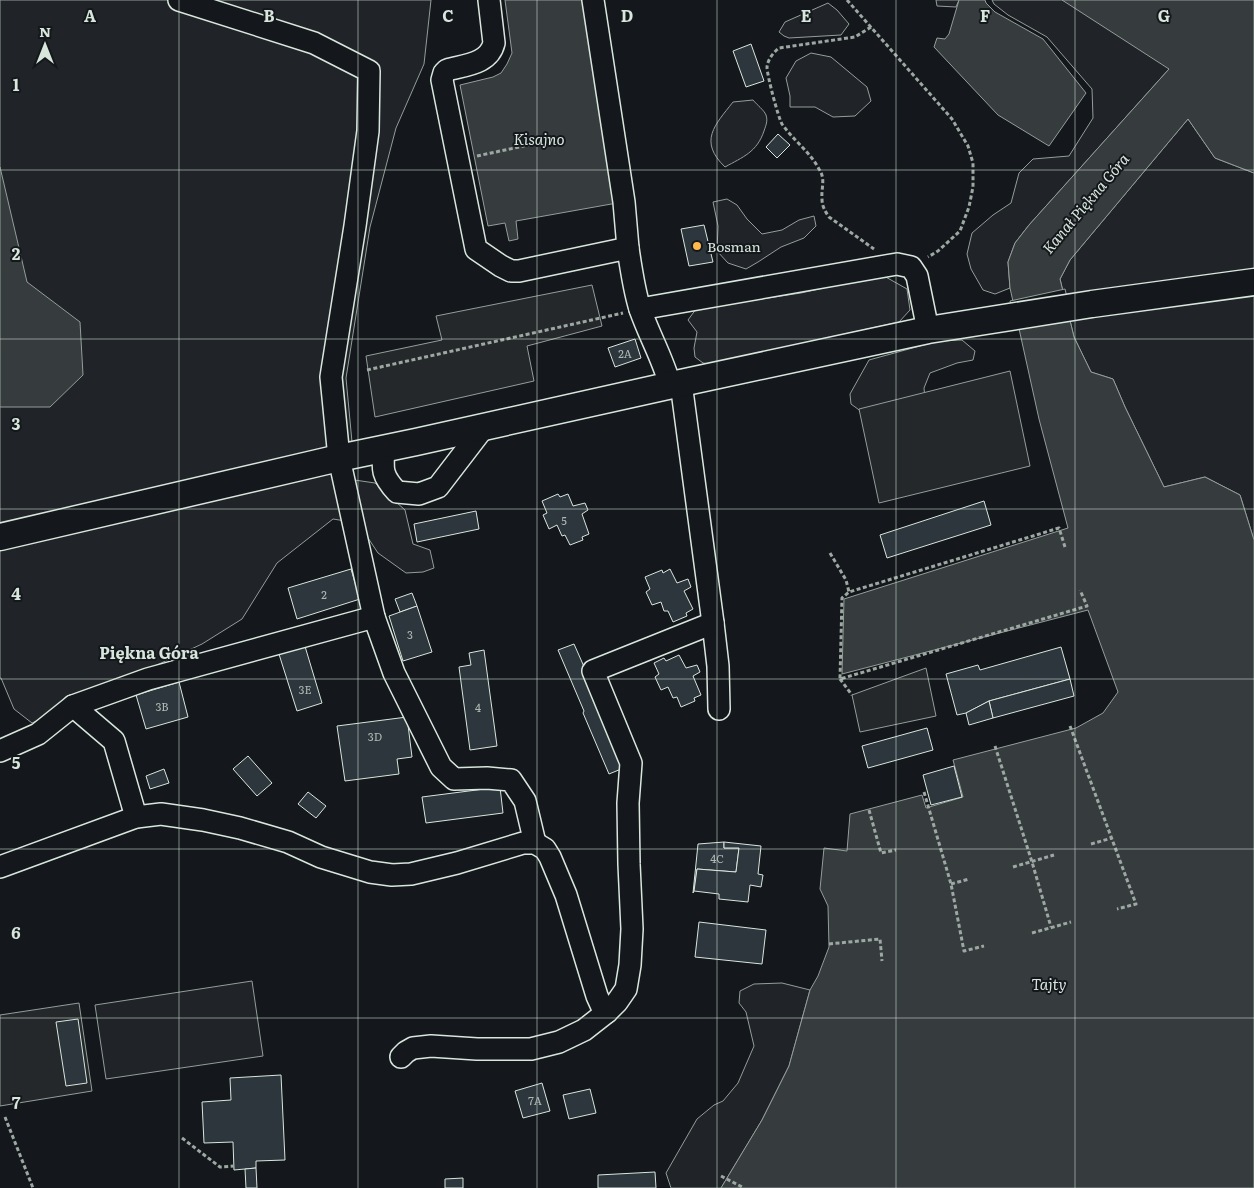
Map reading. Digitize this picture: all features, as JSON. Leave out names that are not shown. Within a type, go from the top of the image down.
[{"type":"main road","points":[[0,537],[339,458],[928,330],[1092,304],[1254,282]]},
{"type":"street","points":[[179,0],[314,43],[369,71],[368,131],[331,377],[339,458],[374,617],[394,673],[441,767],[454,779],[487,778],[511,780],[525,801],[535,843]]},
{"type":"street","points":[[489,0],[493,48],[482,60],[447,70],[442,80],[476,249],[501,266],[511,271],[519,271],[628,248]]},
{"type":"street","points":[[593,0],[624,202],[633,282],[640,309],[666,368],[676,384],[713,622],[718,666],[719,708]]},
{"type":"street","points":[[640,309],[897,264],[911,267],[917,276],[928,330]]},
{"type":"street","points":[[384,449],[382,463],[386,480],[397,492],[419,494],[438,487],[484,427]]},
{"type":"street","points":[[0,751],[38,734],[73,706],[148,679],[374,617]]},
{"type":"street","points":[[402,1057],[413,1048],[431,1046],[477,1049],[531,1049],[559,1042],[584,1030],[617,1002],[626,989],[630,965],[632,929],[629,776],[631,763],[593,671],[713,622]]},
{"type":"street","points":[[73,706],[114,741],[136,817]]},
{"type":"street","points":[[0,867],[136,817],[161,814],[203,820],[288,842],[321,857],[370,872],[392,875],[411,874],[457,863],[523,843],[535,843],[545,849],[563,887],[597,996],[602,1007],[607,1012]]},
{"type":"path","points":[[847,0],[952,119],[968,146],[973,163],[973,187],[969,206],[960,231],[938,251],[911,267]]},
{"type":"path","points":[[871,27],[855,37],[779,48],[773,53],[767,68],[781,122],[808,152],[820,170],[824,181],[822,199],[824,209],[829,217],[874,248],[882,258],[884,266]]},
{"type":"path","points":[[474,157],[547,141]]},
{"type":"path","points":[[367,370],[640,309]]},
{"type":"path","points":[[852,695],[840,679],[842,598],[849,592],[1059,528],[1064,547]]},
{"type":"path","points":[[830,553],[846,580],[849,592]]},
{"type":"path","points":[[840,679],[1087,606],[1080,590]]},
{"type":"path","points":[[1070,726],[1136,904],[1117,909]]},
{"type":"path","points":[[995,746],[1051,927]]},
{"type":"path","points":[[924,792],[951,884],[964,951],[984,946]]},
{"type":"path","points":[[869,810],[881,853],[896,850]]},
{"type":"path","points":[[1091,844],[1112,838]]},
{"type":"path","points":[[1013,867],[1054,855]]},
{"type":"path","points":[[951,884],[969,879]]},
{"type":"path","points":[[1032,933],[1071,922]]},
{"type":"path","points":[[829,944],[880,939],[882,961]]},
{"type":"path","points":[[5,1117],[33,1188]]},
{"type":"path","points":[[182,1138],[220,1167],[234,1166]]},
{"type":"path","points":[[720,1176],[744,1188]]},
{"type":"shaded area","points":[[0,0],[431,0],[424,64],[396,128],[370,227],[346,378],[352,442],[328,445],[334,477],[375,483],[405,510],[413,544],[430,550],[434,568],[423,572],[406,573],[378,553],[358,523],[333,519],[277,563],[242,619],[202,644],[32,723],[14,709],[0,678]]},
{"type":"shaded area","points":[[936,0],[959,0],[956,7],[937,6]]},
{"type":"shaded area","points":[[992,0],[1160,0],[1169,69],[1015,243],[1008,262],[1010,288],[995,294],[983,290],[971,269],[967,254],[972,233],[1011,203],[1019,173],[1033,159],[1069,156],[1093,118],[1092,89],[1047,37],[1008,15],[994,4]]},
{"type":"shaded area","points":[[828,3],[849,24],[841,35],[789,38],[779,32],[785,22]]},
{"type":"shaded area","points":[[811,53],[831,57],[867,87],[871,101],[855,116],[833,117],[815,107],[790,107],[790,96],[786,78],[796,61]]},
{"type":"shaded area","points":[[753,100],[767,117],[761,138],[749,153],[725,167],[712,149],[712,133],[720,118],[733,102]]},
{"type":"shaded area","points":[[1188,119],[1215,158],[1254,173],[1254,540],[1240,495],[1205,477],[1164,487],[1113,379],[1091,372],[1074,337],[1060,279],[1070,260]]},
{"type":"shaded area","points":[[727,199],[737,205],[747,219],[762,234],[782,230],[799,220],[814,216],[816,226],[804,238],[781,247],[746,269],[728,263],[717,251],[718,226],[713,202]]},
{"type":"shaded area","points":[[884,276],[907,289],[910,310],[899,322],[709,364],[703,363],[695,357],[694,348],[697,332],[688,320],[696,309],[801,293]]},
{"type":"shaded area","points":[[592,285],[602,326],[527,346],[534,381],[375,417],[366,356],[442,340],[436,316]]},
{"type":"shaded area","points":[[962,340],[975,351],[973,360],[957,363],[930,373],[924,388],[926,410],[866,415],[851,404],[850,394],[869,360],[938,341]]},
{"type":"shaded area","points":[[1010,371],[1030,466],[879,503],[859,409]]},
{"type":"shaded area","points":[[926,668],[936,716],[860,732],[852,695]]},
{"type":"shaded area","points":[[252,981],[263,1056],[106,1079],[95,1005]]},
{"type":"shaded area","points":[[782,983],[810,990],[789,1066],[762,1120],[721,1188],[671,1188],[666,1173],[697,1119],[714,1105],[723,1101],[738,1083],[754,1046],[746,1012],[739,1003],[740,991],[754,984]]},
{"type":"shaded area","points":[[79,1003],[92,1091],[0,1106],[0,1015]]},
{"type":"water","name":"Kisajno","points":[[505,0],[586,0],[617,203],[516,221],[518,239],[509,241],[505,223],[488,226],[460,85],[493,77],[501,73],[507,64],[512,53]]},
{"type":"water","points":[[959,0],[985,0],[995,12],[1043,39],[1086,93],[1049,146],[998,115],[934,47],[937,38],[945,39],[949,34]]},
{"type":"water","name":"Tajty","points":[[1062,0],[1254,0],[1254,173],[1215,158],[1188,119],[1070,260],[1060,279],[1074,337],[1091,372],[1113,379],[1164,487],[1205,477],[1240,495],[1254,540],[1254,1188],[721,1188],[762,1120],[789,1066],[810,990],[818,976],[829,947],[828,906],[820,889],[824,848],[847,851],[850,814],[922,795],[926,808],[963,797],[953,760],[1076,728],[1103,713],[1118,692],[1088,610],[842,674],[844,599],[1068,528],[1039,419],[1010,288],[1008,262],[1015,243],[1029,225],[1169,69]]},
{"type":"water","points":[[0,167],[27,282],[80,322],[83,375],[50,407],[0,407]]},
{"type":"pier","points":[[1065,289],[1071,314],[1016,326],[1010,301]]},
{"type":"building","points":[[751,44],[764,81],[746,87],[733,51]]},
{"type":"building","points":[[778,134],[790,145],[777,158],[766,147]]},
{"type":"building","name":"Bosman","points":[[704,225],[713,262],[689,266],[681,229]]},
{"type":"building","points":[[635,339],[641,358],[615,367],[608,348]]},
{"type":"building","points":[[558,494],[560,497],[568,494],[573,506],[585,503],[588,510],[582,514],[589,534],[582,537],[583,540],[570,545],[565,535],[562,536],[557,525],[549,529],[543,515],[547,513],[542,501]]},
{"type":"building","points":[[984,501],[991,525],[887,558],[880,535]]},
{"type":"building","points":[[476,511],[479,529],[417,542],[414,524]]},
{"type":"building","points":[[351,569],[360,599],[297,619],[288,588]]},
{"type":"building","points":[[670,569],[677,583],[688,579],[691,587],[684,591],[693,609],[686,613],[687,616],[673,622],[668,611],[664,611],[661,602],[652,605],[646,592],[650,589],[645,577],[662,570],[663,573]]},
{"type":"building","points":[[412,593],[417,606],[400,612],[395,599]]},
{"type":"building","points":[[417,606],[432,652],[403,661],[389,616]]},
{"type":"building","points":[[304,643],[322,703],[297,711],[278,651]]},
{"type":"building","points":[[574,644],[626,767],[609,774],[558,650]]},
{"type":"building","points":[[1061,647],[1070,679],[989,701],[966,713],[957,715],[946,674],[978,665],[980,670]]},
{"type":"building","points":[[484,650],[497,746],[470,750],[459,667],[471,665],[469,653]]},
{"type":"building","points":[[679,655],[686,668],[697,665],[700,672],[693,676],[701,695],[694,698],[695,701],[681,707],[677,697],[673,698],[668,687],[661,690],[655,677],[659,674],[654,663],[664,658],[666,661]]},
{"type":"building","points":[[1070,679],[1074,696],[993,718],[989,701]]},
{"type":"building","points":[[179,682],[188,717],[146,729],[136,695]]},
{"type":"building","points":[[989,701],[993,718],[969,725],[966,713]]},
{"type":"building","points":[[407,717],[412,757],[397,759],[399,774],[345,781],[337,726]]},
{"type":"building","points":[[927,728],[933,750],[868,768],[862,746]]},
{"type":"building","points":[[248,756],[272,783],[257,796],[233,769]]},
{"type":"building","points":[[954,766],[962,797],[931,805],[923,775]]},
{"type":"building","points":[[164,769],[169,783],[150,789],[146,776]]},
{"type":"building","points":[[500,787],[503,813],[426,823],[422,797]]},
{"type":"building","points":[[308,792],[326,806],[316,818],[298,804]]},
{"type":"building","points":[[724,842],[724,848],[739,848],[736,872],[697,869],[693,893],[698,844]]},
{"type":"building","points":[[724,842],[761,846],[758,874],[763,875],[761,887],[750,885],[748,902],[719,899],[719,894],[694,891],[697,869],[736,872],[739,848],[724,848]]},
{"type":"building","points":[[699,922],[766,930],[762,964],[695,957]]},
{"type":"building","points":[[78,1019],[87,1083],[66,1086],[56,1022]]},
{"type":"building","points":[[281,1075],[285,1160],[256,1161],[256,1168],[234,1170],[233,1142],[204,1143],[202,1102],[231,1100],[230,1078]]},
{"type":"building","points":[[542,1083],[550,1111],[523,1118],[515,1091]]},
{"type":"building","points":[[590,1089],[596,1113],[569,1119],[563,1095]]},
{"type":"building","points":[[256,1168],[257,1188],[246,1188],[245,1169]]},
{"type":"building","points":[[655,1172],[656,1188],[598,1188],[598,1175]]},
{"type":"building","points":[[463,1178],[463,1188],[445,1188],[445,1179]]},
{"type":"place","name":"Bosman","points":[[697,246]]},
{"type":"district","name":"Piękna Góra","points":[[149,652]]},
{"type":"water label","name":"Kanał Piękna Góra","points":[[1085,203]]}]
